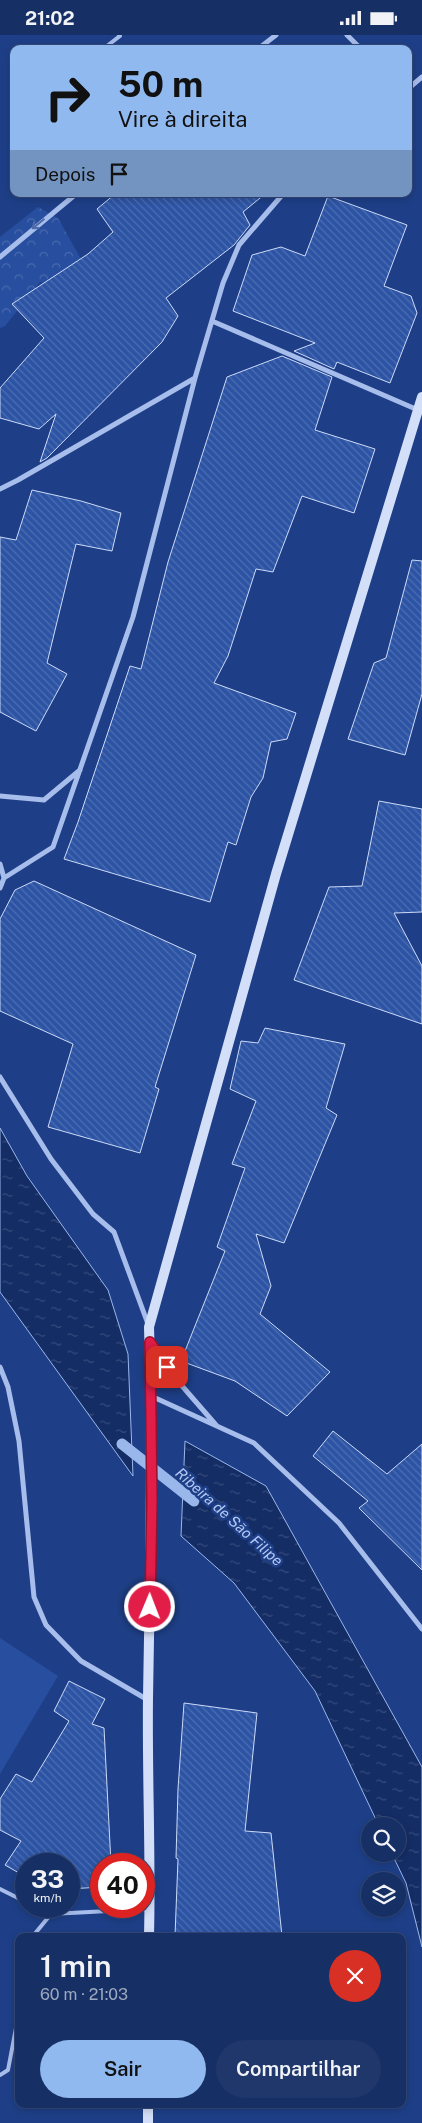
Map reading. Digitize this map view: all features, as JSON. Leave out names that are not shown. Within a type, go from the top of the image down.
[{"type":"street","points":[[263,45],[276,35]]},
{"type":"street","points":[[347,35],[357,45]]},
{"type":"street","points":[[412,85],[422,77]]},
{"type":"street","points":[[0,257],[72,197]]},
{"type":"street","points":[[0,888],[4,878],[53,847],[133,617],[195,378],[223,283],[239,245],[279,197]]},
{"type":"street","points":[[212,321],[418,410]]},
{"type":"street","points":[[0,489],[195,378]]},
{"type":"street","points":[[149,1327],[276,874],[422,397]]},
{"type":"street","points":[[0,797],[44,800],[81,770]]},
{"type":"street","points":[[0,864],[4,878]]},
{"type":"street","points":[[0,1077],[51,1159],[92,1214],[114,1232],[149,1327],[152,1396],[152,1537],[148,1700],[149,1853]]},
{"type":"street","points":[[150,1342],[176,1379],[218,1427]]},
{"type":"street","points":[[0,1367],[8,1387],[19,1441],[34,1597],[46,1625],[81,1661],[148,1700]]},
{"type":"street","points":[[152,1396],[254,1443],[339,1523],[422,1629]]},
{"type":"street","points":[[149,1933],[150,1918]]},
{"type":"street","points":[[148,2108],[148,2123]]},
{"type":"lane","points":[[108,45],[119,35]]},
{"type":"lane","points":[[0,1889],[15,1896]]},
{"type":"lane","points":[[35,1933],[48,1918]]},
{"type":"lane","points":[[0,2075],[8,2069],[15,2033]]},
{"type":"green space","points":[[38,207],[58,218],[86,268],[69,287],[40,282],[5,326],[0,328],[0,237]]},
{"type":"green space","points":[[0,1638],[58,1676],[0,1774]]},
{"type":"water","points":[[0,1128],[27,1176],[108,1290],[128,1354],[133,1476],[0,1292]]},
{"type":"water","points":[[185,1441],[266,1486],[422,1767],[422,1947],[406,1883],[406,1872],[401,1872],[396,1862],[406,1862],[406,1817],[375,1817],[315,1691],[234,1583],[181,1536]]},
{"type":"building","points":[[111,197],[261,197],[243,212],[250,225],[234,245],[166,298],[178,316],[162,342],[47,458],[40,462],[56,414],[39,429],[0,418],[0,388],[44,338],[12,304],[88,254],[113,232],[97,209]]},
{"type":"building","points":[[328,197],[407,225],[384,286],[411,296],[417,313],[390,383],[337,362],[334,369],[294,351],[315,343],[233,311],[252,255],[281,247],[305,256]]},
{"type":"building","points":[[282,356],[332,377],[315,430],[375,449],[354,513],[302,496],[273,572],[256,569],[228,656],[214,683],[296,713],[287,739],[271,742],[263,778],[251,797],[236,845],[228,842],[210,902],[64,859],[130,666],[141,669],[168,562],[227,377]]},
{"type":"building","points":[[32,490],[81,501],[121,513],[112,551],[76,544],[47,663],[67,674],[36,731],[0,712],[0,537],[16,540]]},
{"type":"building","points":[[412,560],[422,561],[422,694],[405,755],[348,739],[374,663],[386,658]]},
{"type":"building","points":[[379,801],[422,809],[422,912],[394,913],[422,966],[422,1024],[294,980],[329,887],[362,886]]},
{"type":"building","points":[[34,881],[196,955],[155,1087],[159,1089],[140,1153],[48,1127],[73,1044],[0,1011],[0,919],[15,890]]},
{"type":"building","points":[[265,1028],[345,1044],[326,1108],[337,1115],[284,1243],[256,1234],[271,1286],[260,1314],[330,1372],[287,1416],[235,1381],[181,1361],[225,1251],[217,1247],[245,1168],[232,1164],[256,1101],[230,1089],[241,1041],[258,1043]]},
{"type":"building","points":[[333,1431],[387,1474],[422,1444],[422,1570],[359,1508],[368,1501],[313,1456]]},
{"type":"building","points":[[69,1681],[105,1699],[92,1724],[104,1728],[110,1853],[90,1853],[90,1888],[80,1888],[80,1853],[15,1853],[15,1871],[5,1865],[21,1841],[0,1830],[0,1799],[16,1774],[32,1782],[69,1721],[54,1711]]},
{"type":"building","points":[[184,1703],[257,1713],[245,1831],[271,1833],[282,1933],[175,1933],[178,1789]]},
{"type":"waterway","name":"Ribeira de São Filipe","points":[[122,1444],[194,1501]]},
{"type":"route","points":[[150,1607],[152,1537],[150,1342],[167,1367]]}]
